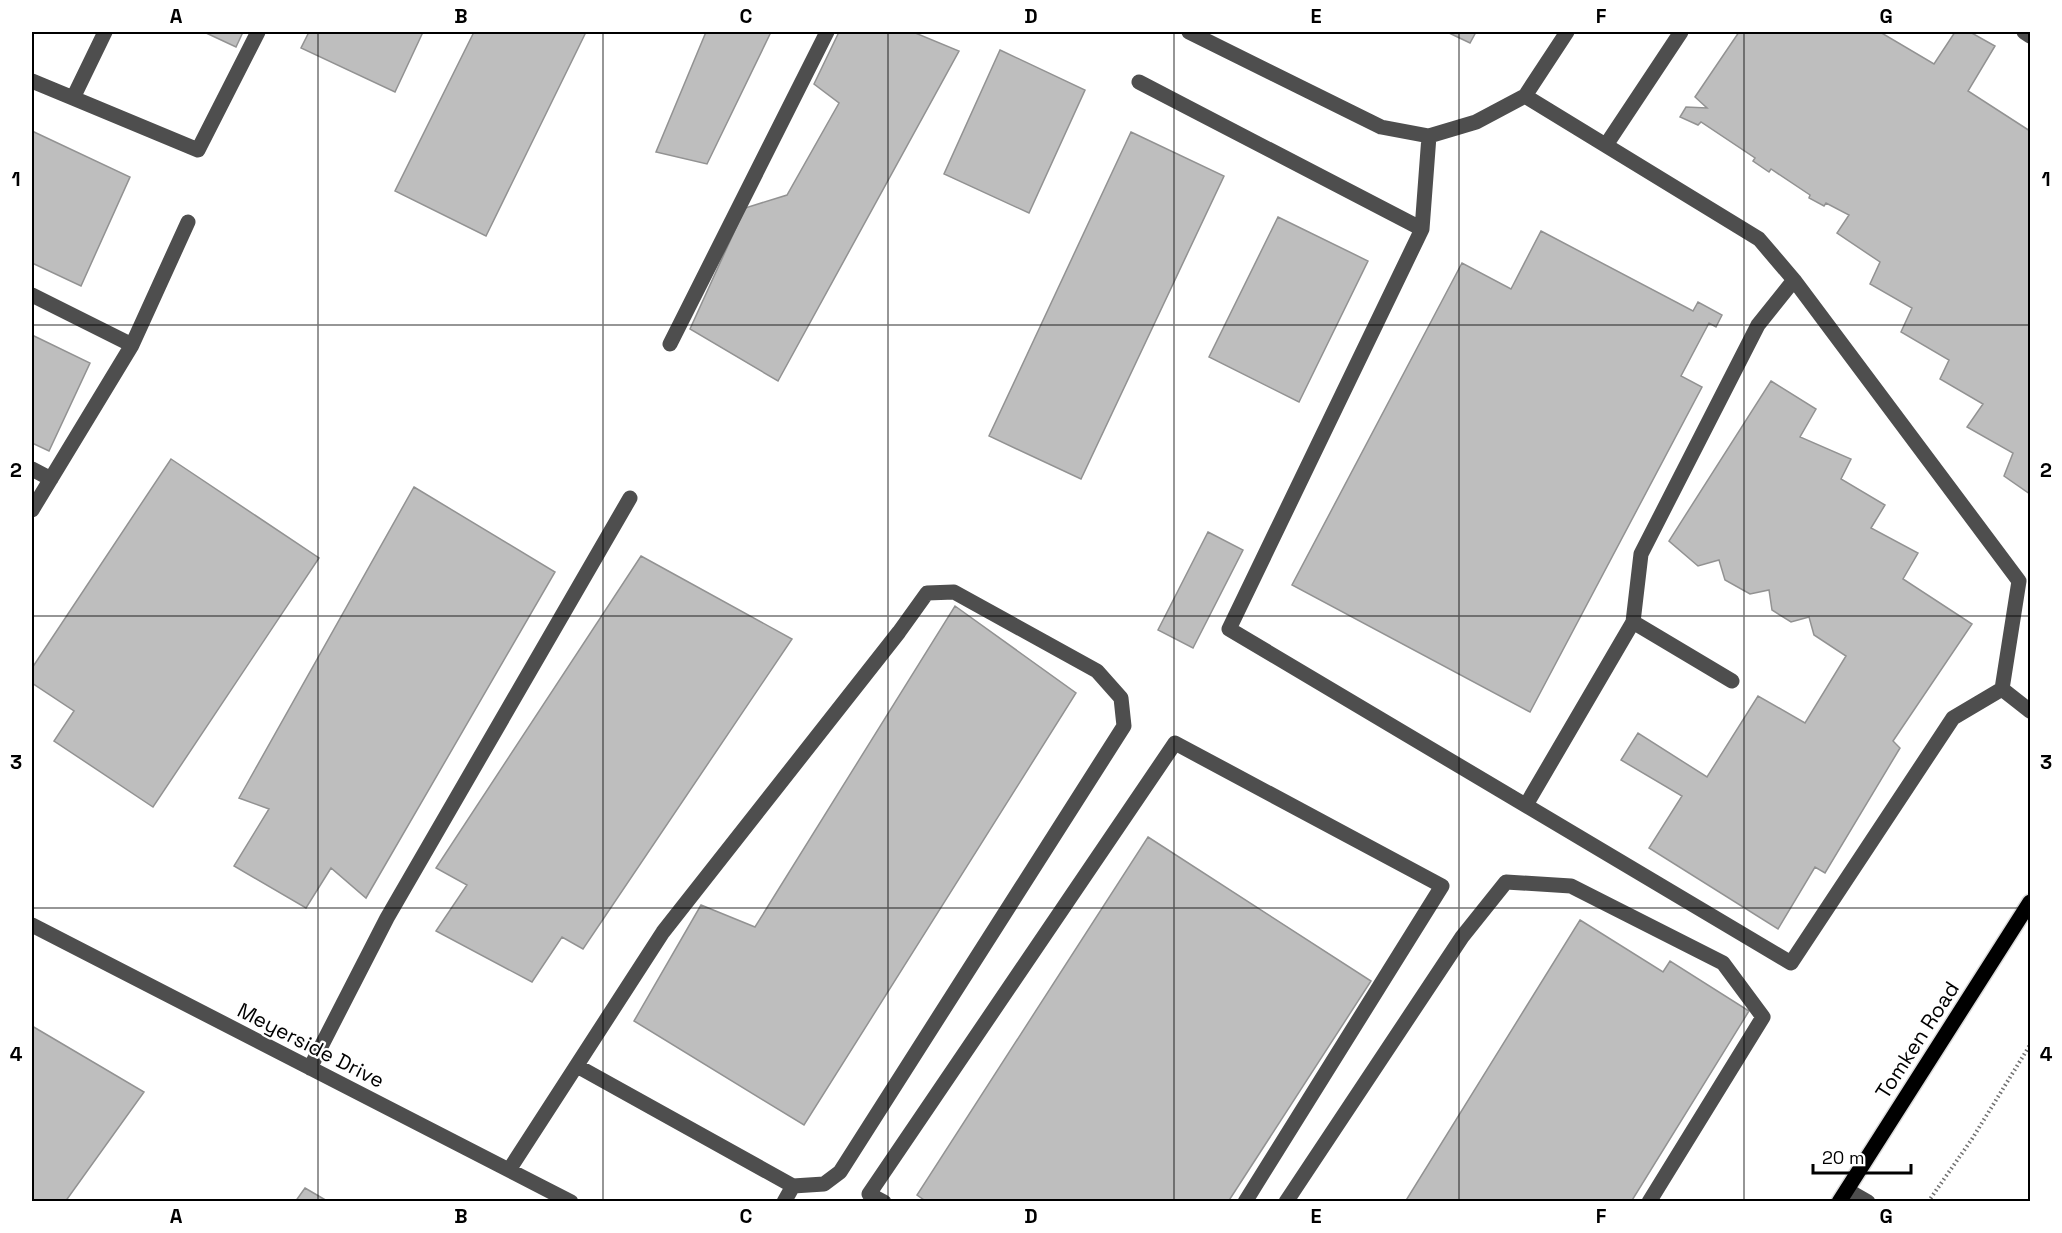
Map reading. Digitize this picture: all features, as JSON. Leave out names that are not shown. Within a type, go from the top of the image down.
[{"type":"main road","name":"Tomken Road","points":[[1843,1196],[2031,902]]},
{"type":"street","points":[[73,98],[105,32]]},
{"type":"street","points":[[32,81],[198,150],[258,32]]},
{"type":"street","points":[[670,344],[827,32]]},
{"type":"street","points":[[1189,32],[1381,127],[1429,136],[1476,122],[1525,96],[1567,32]]},
{"type":"street","points":[[1606,145],[1681,32]]},
{"type":"street","points":[[2024,32],[2031,36]]},
{"type":"street","points":[[1139,82],[1422,229]]},
{"type":"street","points":[[1429,136],[1422,229],[1229,629],[1791,963],[1953,718],[2002,689],[2025,577],[1759,238],[1525,96]]},
{"type":"street","points":[[32,510],[132,345],[188,222]]},
{"type":"street","points":[[1526,805],[1633,622],[1641,554],[1758,325],[1794,280]]},
{"type":"street","points":[[32,295],[132,345]]},
{"type":"street","points":[[32,469],[51,479]]},
{"type":"street","points":[[310,1068],[387,918],[630,498]]},
{"type":"street","points":[[509,1170],[663,932],[899,632],[927,593],[954,592],[1096,671],[1121,698],[1124,726],[840,1172],[824,1184],[793,1186],[577,1066]]},
{"type":"street","points":[[1633,622],[1732,681]]},
{"type":"street","points":[[2002,689],[2031,711]]},
{"type":"street","points":[[884,1202],[867,1198],[1175,743],[1442,886],[1245,1202]]},
{"type":"street","points":[[1286,1202],[1462,938],[1506,882],[1570,886],[1723,963],[1763,1017],[1649,1202]]},
{"type":"street","name":"Meyerside Drive","points":[[32,925],[571,1202]]},
{"type":"street","points":[[784,1202],[793,1186]]},
{"type":"street","points":[[1843,1196],[1868,1202]]},
{"type":"path","points":[[1928,1202],[1972,1139],[2031,1045]]},
{"type":"building","points":[[204,32],[243,32],[236,47]]},
{"type":"building","points":[[309,32],[423,32],[395,92],[301,48]]},
{"type":"building","points":[[474,32],[586,32],[486,236],[395,191]]},
{"type":"building","points":[[706,32],[771,32],[707,164],[656,152]]},
{"type":"building","points":[[839,32],[913,32],[959,51],[778,381],[690,329],[745,208],[787,195],[839,103],[814,84]]},
{"type":"building","points":[[1447,32],[1476,32],[1470,43]]},
{"type":"building","points":[[1739,32],[1880,32],[1934,64],[1955,32],[1970,32],[1995,46],[1968,91],[2030,131],[2030,494],[2004,476],[2013,453],[1967,427],[1983,404],[1940,379],[1949,360],[1901,332],[1912,308],[1870,284],[1880,262],[1837,233],[1849,215],[1826,203],[1824,206],[1809,198],[1810,195],[1771,169],[1769,172],[1753,161],[1755,158],[1701,122],[1698,125],[1680,117],[1686,107],[1707,108],[1695,97]]},
{"type":"building","points":[[1000,50],[1085,90],[1029,213],[944,174]]},
{"type":"building","points":[[32,131],[130,177],[81,286],[32,263]]},
{"type":"building","points":[[1131,132],[1224,176],[1081,479],[989,436]]},
{"type":"building","points":[[1278,217],[1368,261],[1299,402],[1209,357]]},
{"type":"building","points":[[1541,231],[1693,311],[1698,302],[1722,315],[1716,327],[1709,323],[1681,376],[1702,387],[1530,712],[1292,585],[1462,263],[1511,289]]},
{"type":"building","points":[[32,335],[90,363],[49,451],[32,443]]},
{"type":"building","points":[[1771,381],[1816,409],[1800,437],[1851,459],[1841,479],[1885,505],[1871,528],[1918,553],[1903,579],[1972,624],[1893,741],[1900,748],[1825,873],[1815,867],[1778,929],[1649,848],[1682,796],[1621,760],[1638,733],[1707,777],[1758,696],[1805,723],[1846,656],[1814,635],[1809,617],[1791,622],[1772,610],[1769,590],[1750,594],[1725,580],[1719,560],[1698,566],[1669,541]]},
{"type":"building","points":[[171,459],[319,558],[153,807],[54,741],[74,711],[32,683],[32,668]]},
{"type":"building","points":[[414,487],[555,572],[366,898],[331,868],[306,908],[234,866],[269,809],[239,798]]},
{"type":"building","points":[[1208,532],[1243,550],[1193,648],[1158,630]]},
{"type":"building","points":[[641,556],[792,639],[583,949],[562,937],[532,982],[436,931],[467,885],[436,868]]},
{"type":"building","points":[[955,606],[1076,693],[804,1125],[634,1021],[701,905],[755,927]]},
{"type":"building","points":[[1148,837],[1371,981],[1228,1202],[927,1202],[917,1195]]},
{"type":"building","points":[[1580,920],[1663,972],[1670,961],[1749,1011],[1631,1202],[1405,1202]]},
{"type":"building","points":[[32,1026],[144,1092],[65,1202],[32,1202]]},
{"type":"building","points":[[305,1188],[329,1202],[295,1202]]}]
